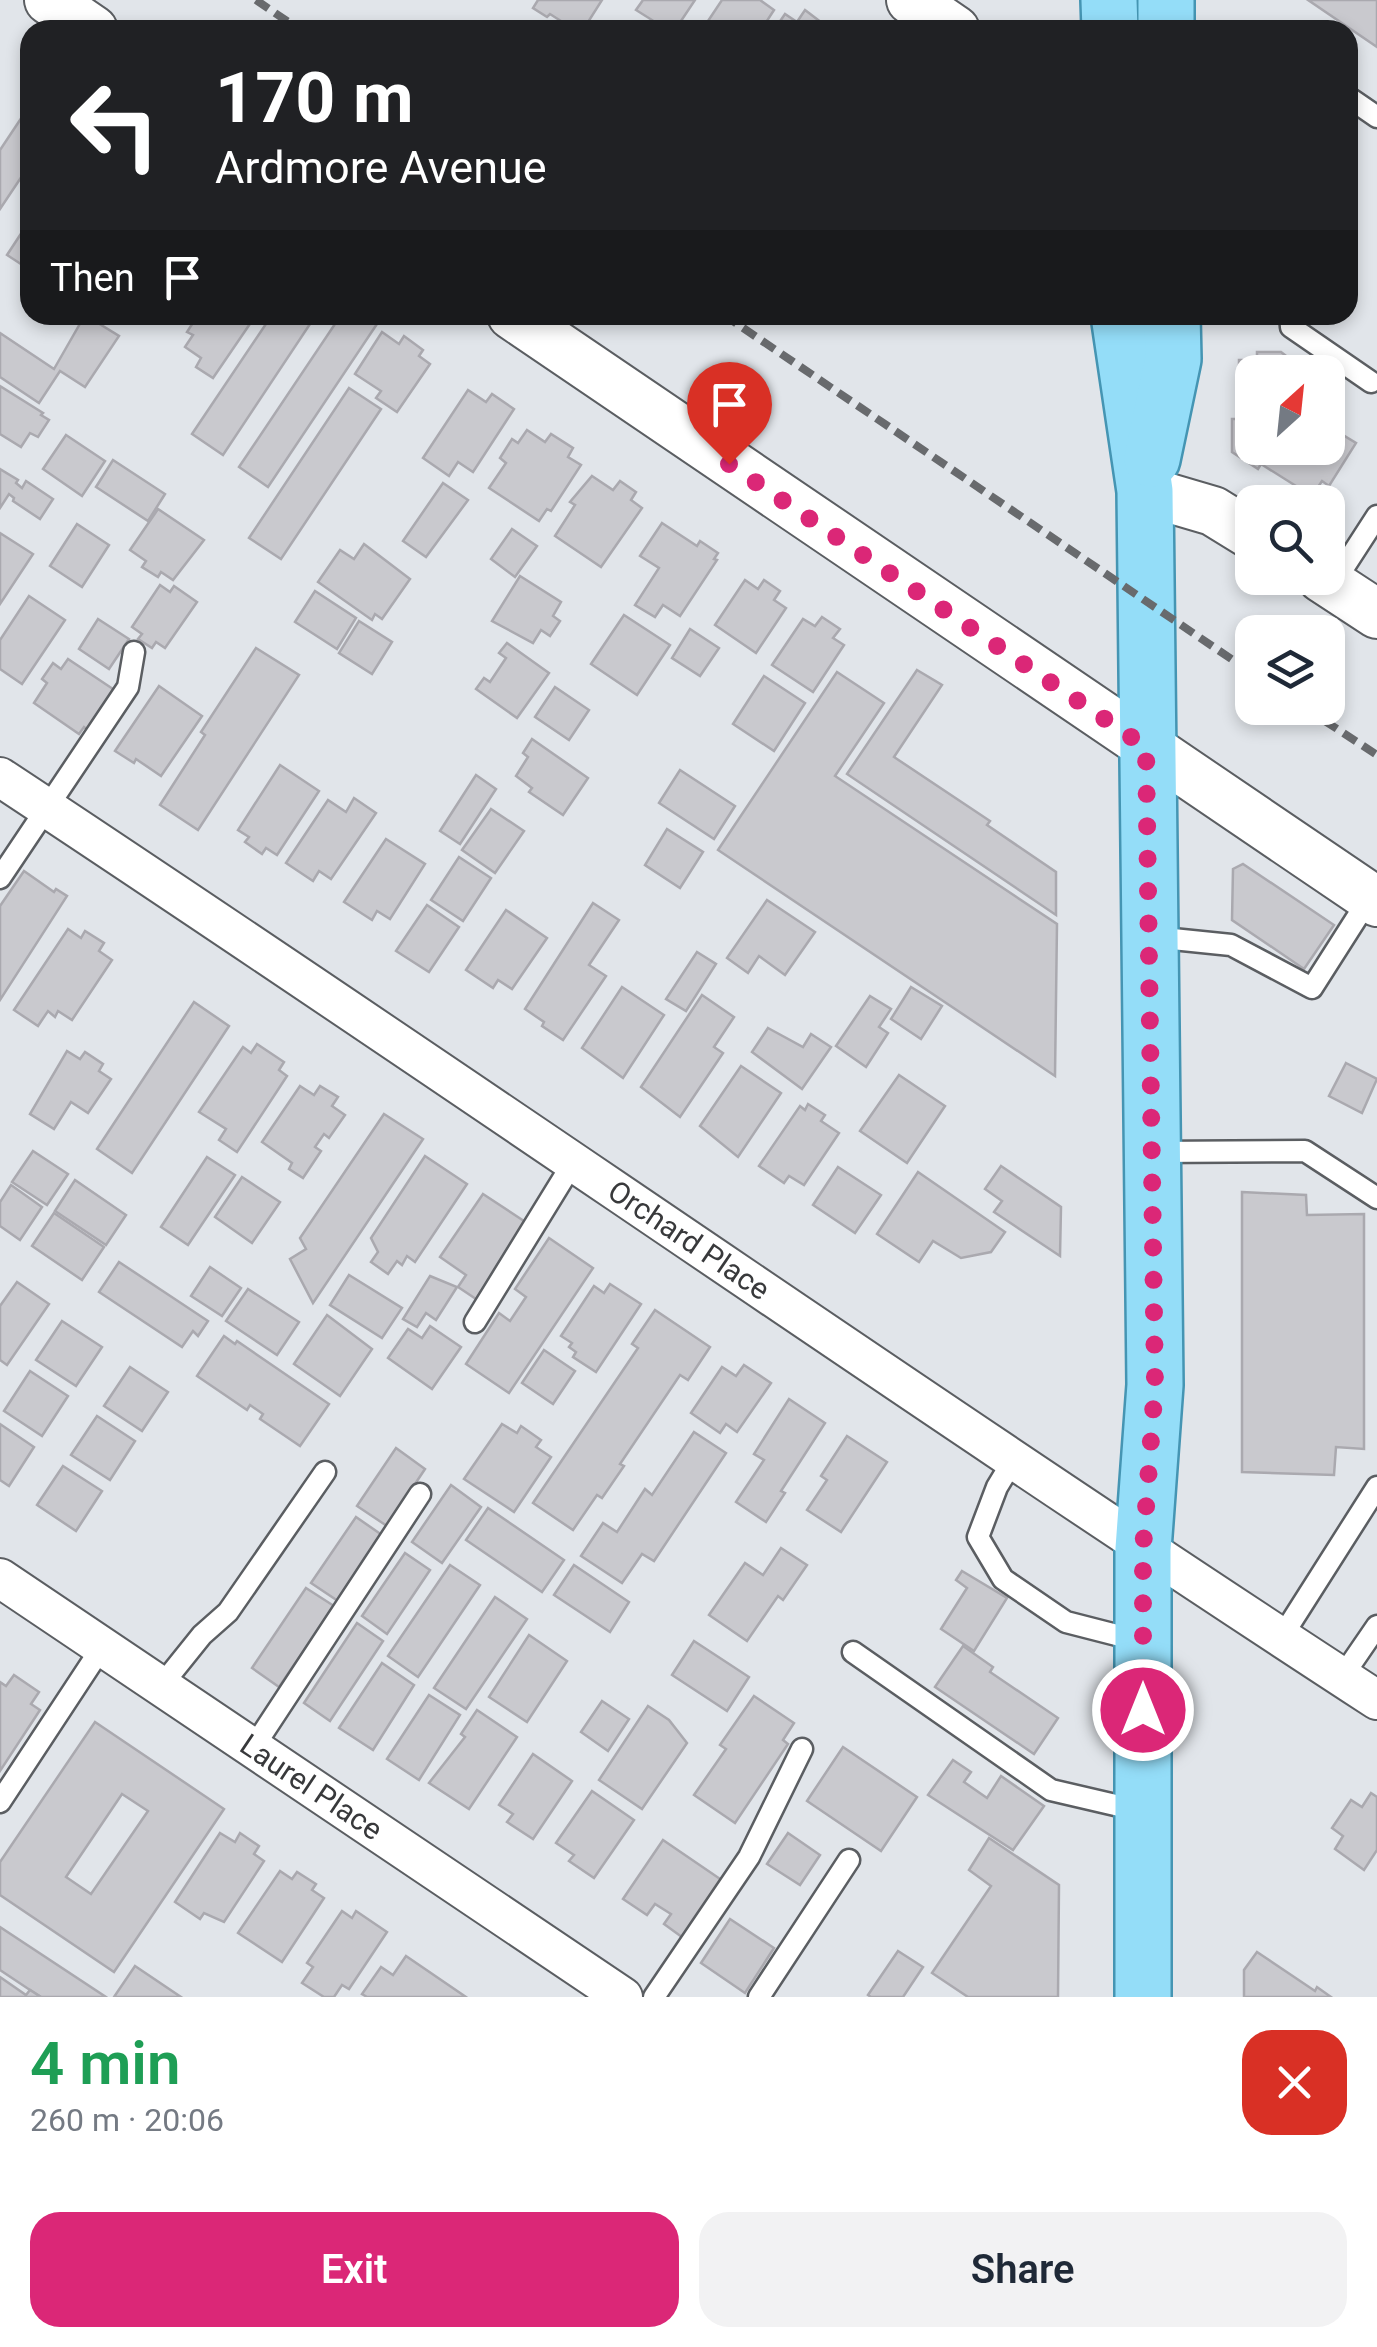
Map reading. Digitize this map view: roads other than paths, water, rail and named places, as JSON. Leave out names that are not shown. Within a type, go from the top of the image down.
[{"type":"main road","points":[[1121,325],[1146,491],[1155,1385],[1143,1549],[1143,1997]]},
{"type":"main road","points":[[1146,491],[1173,359],[1172,325]]},
{"type":"street","points":[[49,0],[78,20]]},
{"type":"street","points":[[911,0],[941,20]]},
{"type":"street","points":[[527,325],[1374,900]]},
{"type":"street","points":[[1146,491],[1214,511],[1235,524]]},
{"type":"street","points":[[1345,593],[1377,614]]},
{"type":"street","name":"Orchard Place","points":[[0,777],[574,1161],[1143,1549],[1377,1700]]},
{"type":"street","name":"Laurel Place","points":[[0,1578],[623,1997]]},
{"type":"lane","points":[[1291,325],[1375,382]]},
{"type":"lane","points":[[1345,558],[1377,516]]},
{"type":"lane","points":[[0,878],[128,687],[134,652]]},
{"type":"lane","points":[[1148,936],[1231,945],[1312,988],[1374,900]]},
{"type":"lane","points":[[1151,1152],[1305,1151],[1377,1198]]},
{"type":"lane","points":[[475,1322],[574,1161]]},
{"type":"lane","points":[[1014,1459],[997,1487],[978,1537],[1003,1578],[1066,1622],[1144,1642]]},
{"type":"lane","points":[[161,1686],[202,1636],[228,1612],[326,1472]]},
{"type":"lane","points":[[1281,1638],[1377,1488]]},
{"type":"lane","points":[[253,1748],[420,1494]]},
{"type":"lane","points":[[1342,1678],[1377,1626]]},
{"type":"lane","points":[[0,1802],[102,1647]]},
{"type":"lane","points":[[853,1652],[1051,1790],[1143,1811]]},
{"type":"lane","points":[[654,1997],[749,1857],[802,1749]]},
{"type":"lane","points":[[759,1997],[849,1860]]},
{"type":"railway","points":[[256,0],[285,20]]},
{"type":"railway","points":[[739,325],[1235,661]]},
{"type":"railway","points":[[1331,725],[1377,755]]}]
